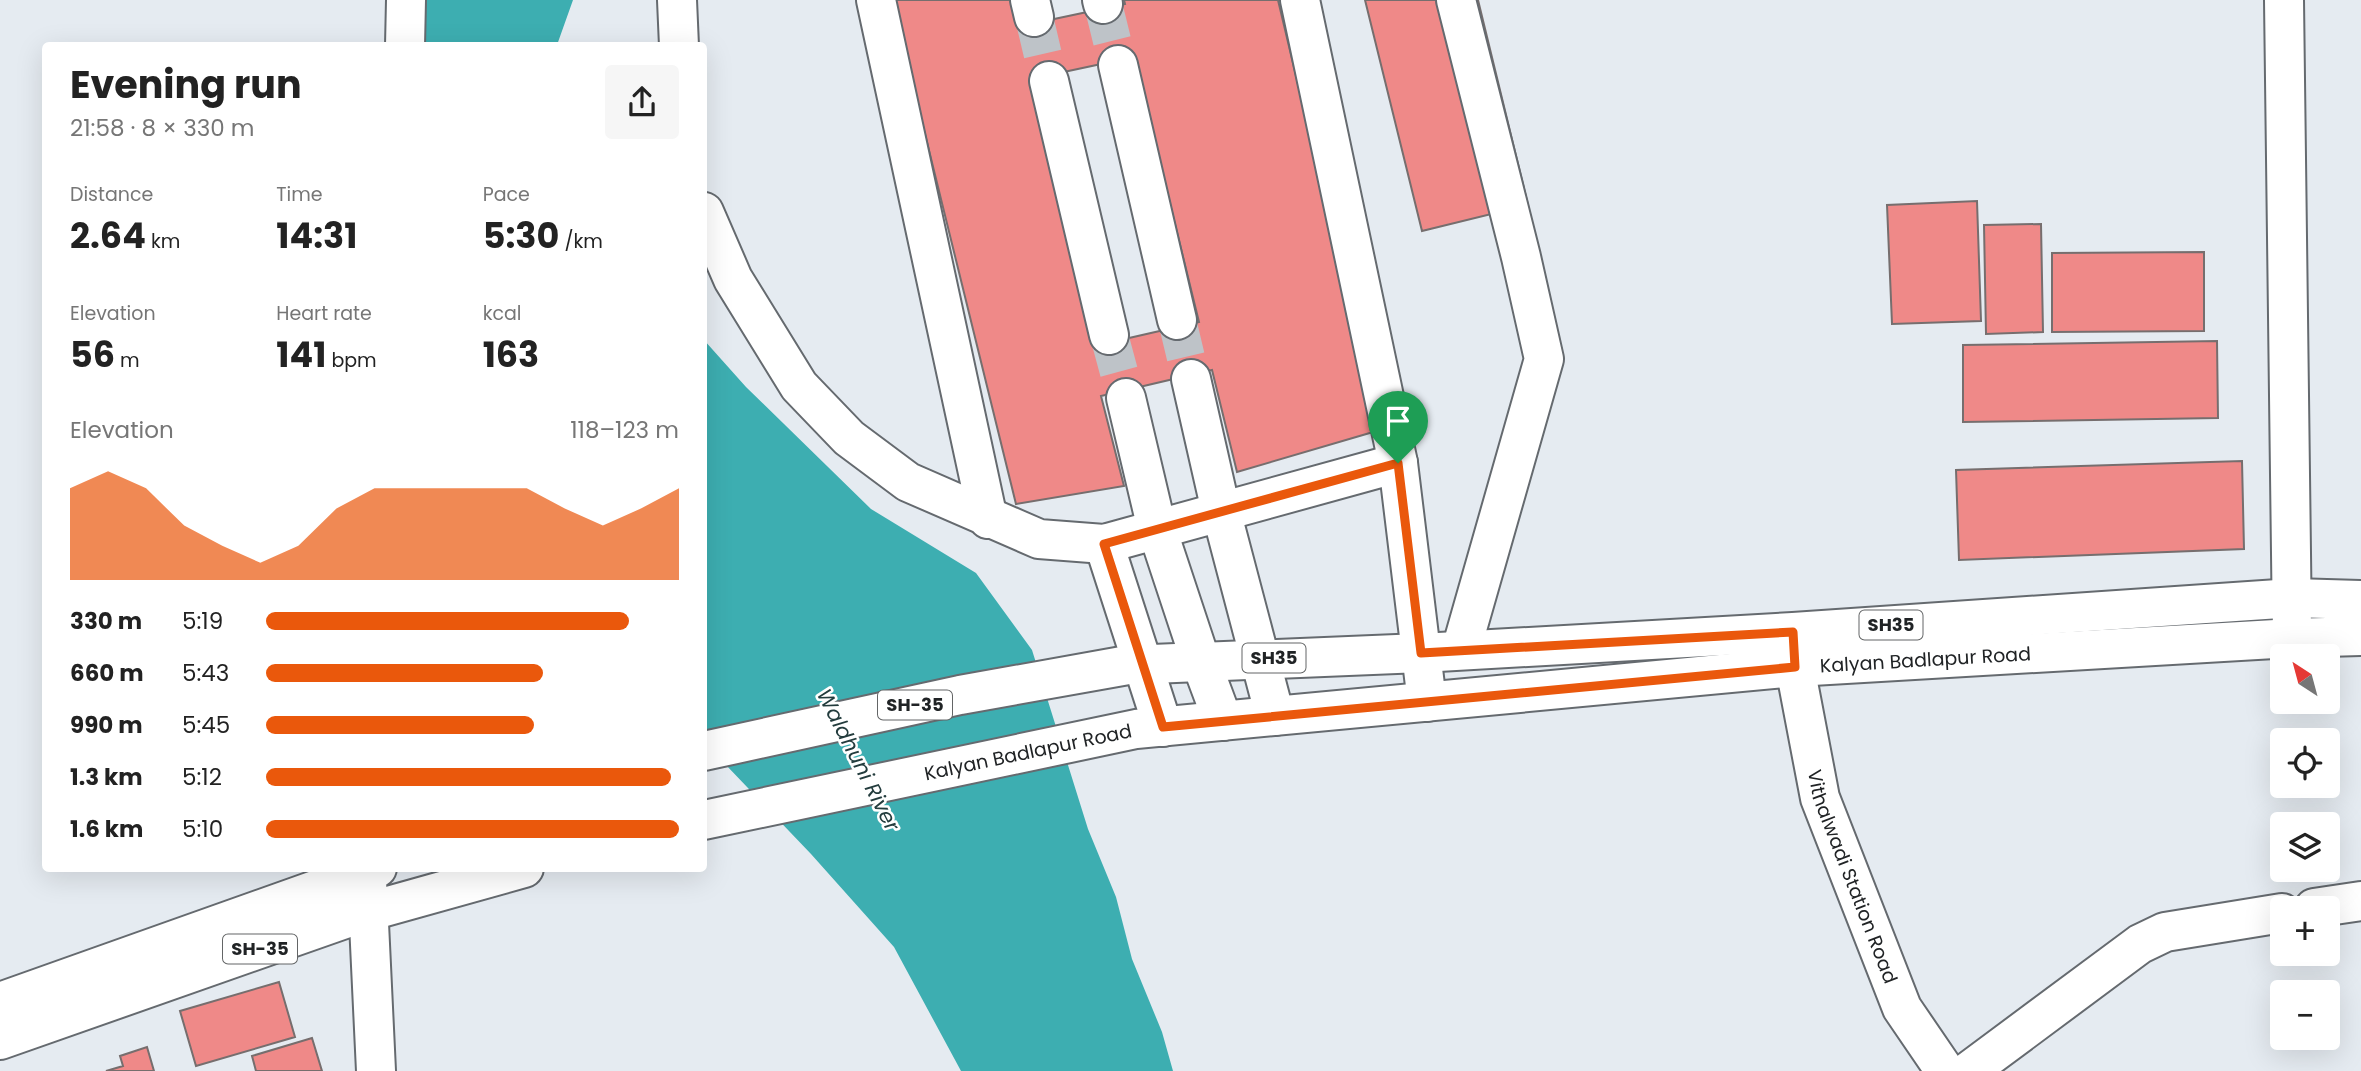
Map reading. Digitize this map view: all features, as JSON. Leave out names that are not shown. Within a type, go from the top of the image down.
[{"type":"main road","points":[[405,42],[406,0]]},
{"type":"main road","points":[[677,0],[679,42]]},
{"type":"main road","points":[[876,0],[988,519]]},
{"type":"main road","points":[[1300,0],[1398,463],[1427,702]]},
{"type":"main road","points":[[1456,0],[1545,359],[1461,650]]},
{"type":"main road","points":[[2284,0],[2291,638]]},
{"type":"main road","points":[[1118,65],[1177,320]]},
{"type":"main road","points":[[1049,81],[1109,335]]},
{"type":"main road","points":[[707,219],[733,279],[799,386],[849,438],[908,482],[1039,539],[1104,544],[1398,463]]},
{"type":"main road","points":[[1191,379],[1221,511],[1275,716]]},
{"type":"main road","points":[[1126,398],[1157,529],[1223,721]]},
{"type":"main road","points":[[1104,544],[1149,728]]},
{"type":"main road","name":"Kalyan Badlapur Road","points":[[707,819],[1149,728],[1427,702],[1794,650],[2292,598],[2361,600]]},
{"type":"main road","name":"Kalyan Badlapur Road","points":[[707,750],[960,695],[1135,665],[1259,658],[1333,658],[1461,650],[1794,650],[2361,636]]},
{"type":"main road","name":"Vithalwadi Station Road","points":[[1794,650],[1820,798],[1902,1008],[1945,1071]]},
{"type":"main road","name":"SH-35","points":[[0,1002],[366,872]]},
{"type":"main road","points":[[372,872],[369,912],[376,1071]]},
{"type":"main road","name":"SH-35","points":[[0,1040],[369,912],[510,872]]},
{"type":"main road","points":[[2340,904],[2361,901]]},
{"type":"main road","points":[[1969,1071],[2140,944],[2165,932],[2270,915]]},
{"type":"water","points":[[427,0],[573,0],[558,42],[414,42]]},
{"type":"water","name":"Waldhuni River","points":[[707,343],[746,387],[871,509],[976,573],[1032,650],[1088,829],[1116,897],[1132,959],[1162,1032],[1173,1071],[961,1071],[894,947],[811,854],[707,745]]},
{"type":"building","points":[[892,0],[1016,0],[1021,26],[1125,4],[1124,0],[1278,0],[1380,430],[1237,472],[1212,370],[1101,396],[1124,486],[1016,504]],"holes":[[[1134,57],[1199,322],[1094,346],[1031,79]]]},
{"type":"building","points":[[1365,0],[1478,0],[1528,205],[1422,231]]},
{"type":"building","points":[[1977,201],[1981,321],[1892,324],[1887,205]]},
{"type":"building","points":[[2041,224],[2043,332],[1986,334],[1984,225]]},
{"type":"building","points":[[2204,252],[2204,331],[2052,332],[2052,253]]},
{"type":"building","points":[[2217,341],[2218,418],[1963,422],[1963,345]]},
{"type":"building","points":[[2242,461],[2244,549],[1959,560],[1956,470]]},
{"type":"building","points":[[279,982],[295,1037],[196,1066],[180,1011]]},
{"type":"building","points":[[312,1038],[322,1071],[256,1071],[252,1056]]},
{"type":"building","points":[[147,1047],[154,1071],[106,1071],[123,1066],[120,1056]]},
{"type":"tunnel","points":[[1103,4],[1118,65]]},
{"type":"tunnel","points":[[1034,17],[1049,81]]},
{"type":"tunnel","points":[[1177,320],[1191,379]]},
{"type":"tunnel","points":[[1109,335],[1126,398]]},
{"type":"route","points":[[1398,463],[1421,653],[1793,632],[1795,667],[1163,727],[1104,544],[1398,463]]}]
